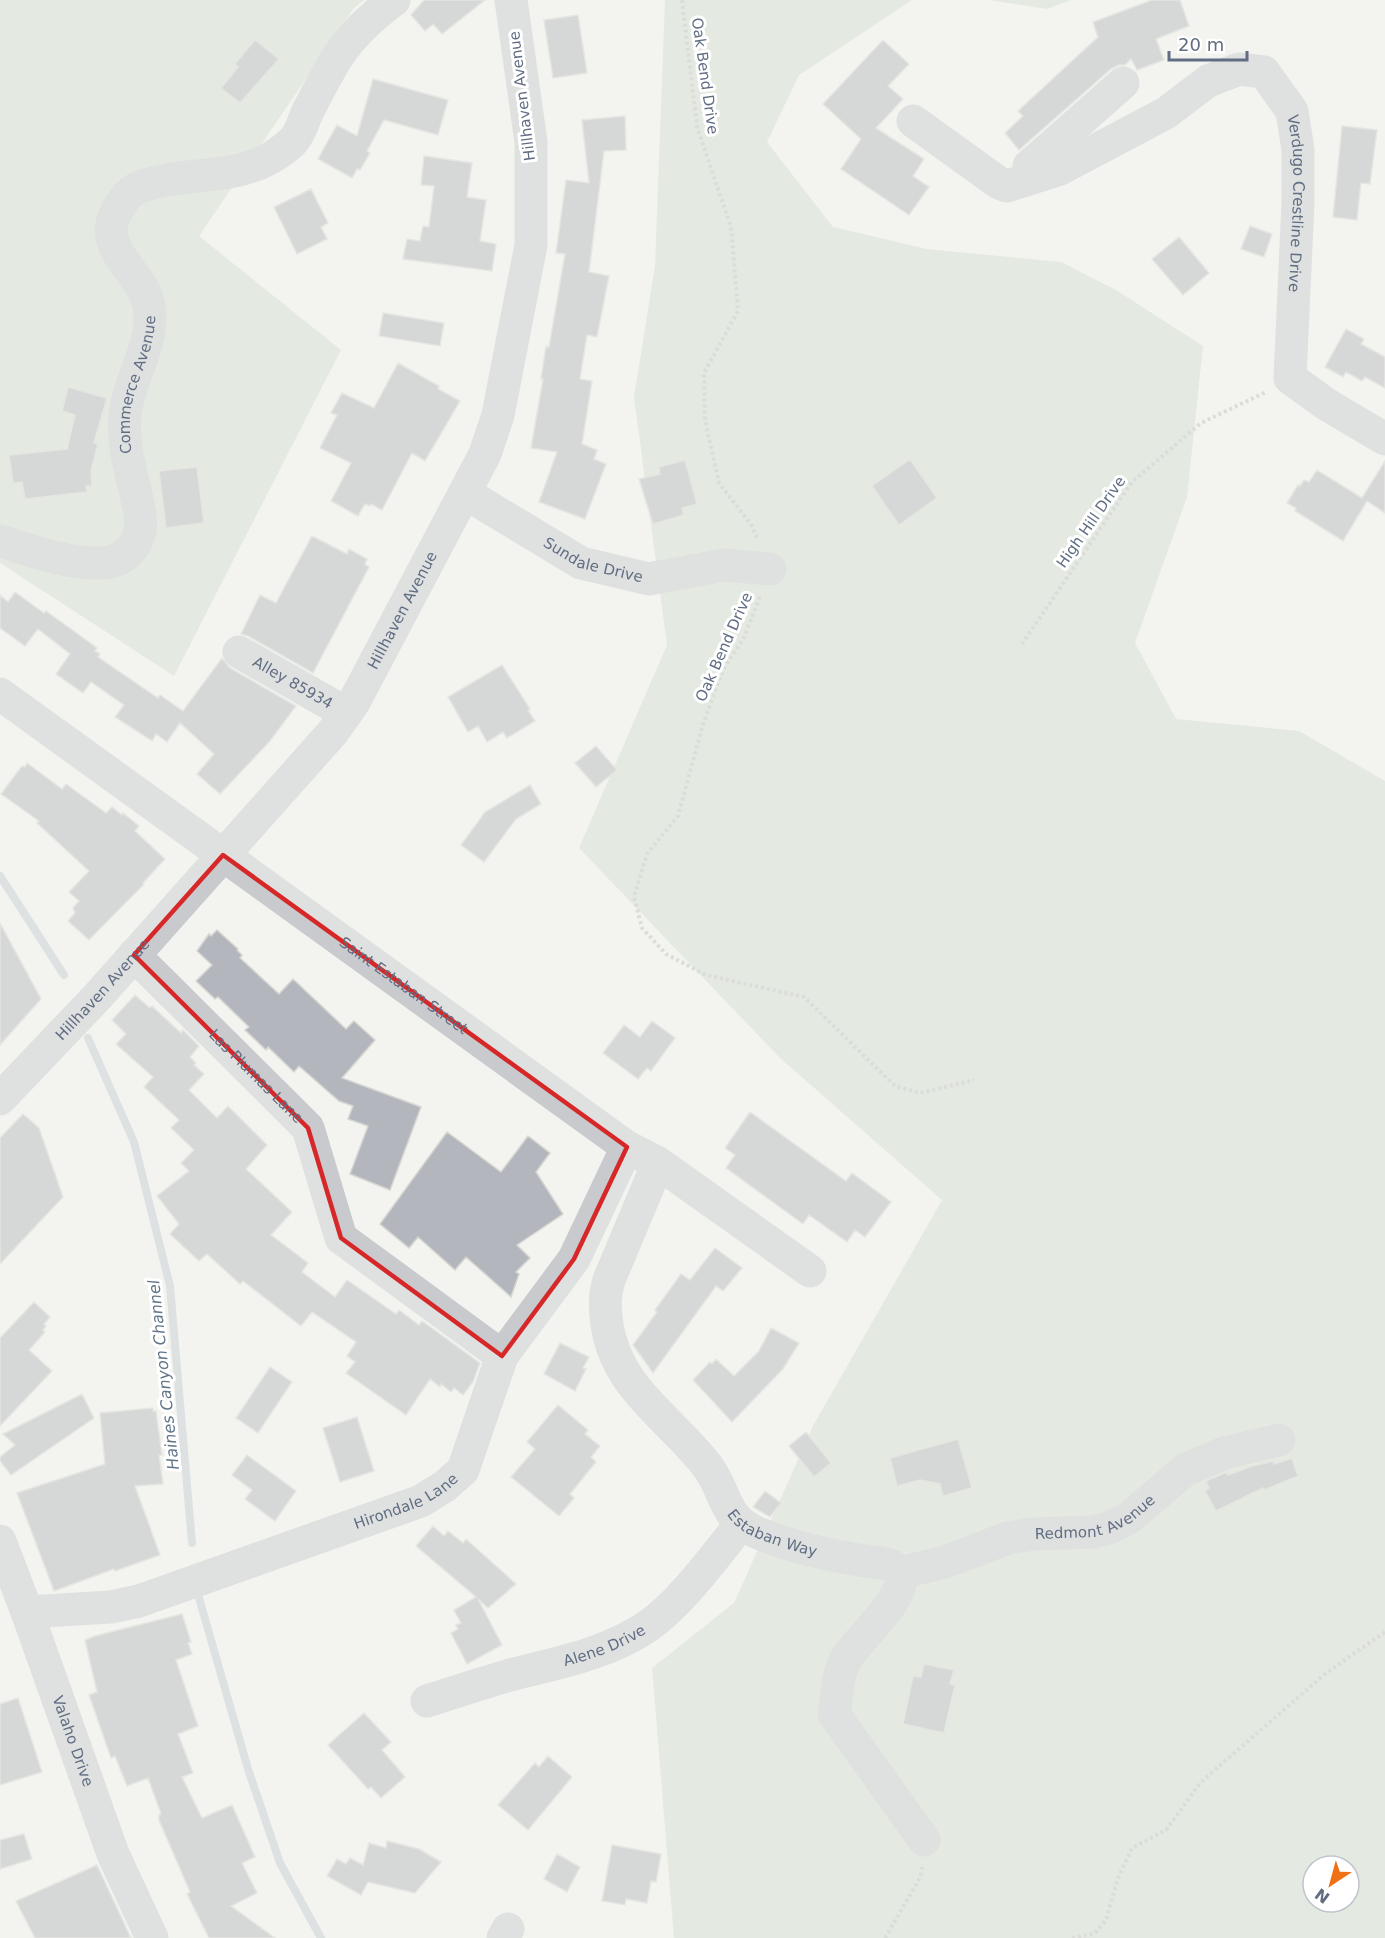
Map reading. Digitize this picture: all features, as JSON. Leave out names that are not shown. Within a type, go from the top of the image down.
[{"type":"street","name":"Commerce Avenue","points":[[0,541],[54,556],[103,563],[116,560],[135,545],[140,538],[140,514],[125,448],[125,416],[147,337],[150,317],[148,300],[116,248],[111,232],[116,213],[124,199],[138,188],[193,176],[247,168],[280,152],[295,140],[336,59],[355,34],[374,15],[394,0]]},
{"type":"street","name":"Hillhaven Avenue","points":[[0,1099],[134,955],[333,732],[354,702],[485,454],[498,415],[531,245],[531,142],[511,0]]},
{"type":"street","name":"Verdugo Crestline Drive","points":[[913,122],[999,183],[1007,186],[1060,169],[1166,113],[1208,81],[1239,69],[1264,72],[1292,111],[1298,150],[1298,202],[1290,378]]},
{"type":"street","points":[[1042,175],[1029,166],[1123,83]]},
{"type":"street","points":[[1290,378],[1326,404],[1385,439]]},
{"type":"street","name":"Sundale Drive","points":[[465,493],[581,563],[649,579],[724,565],[770,569]]},
{"type":"street","name":"Alley 85934","points":[[239,652],[346,713]]},
{"type":"street","name":"Saint Estaban Street","points":[[0,694],[627,1147],[658,1163],[810,1271]]},
{"type":"street","name":"Las Plumas Lane","points":[[134,955],[308,1128],[341,1238],[502,1356]]},
{"type":"street","name":"Hirondale Lane","points":[[27,1612],[111,1607],[139,1601],[421,1501],[445,1486],[463,1470],[502,1356],[574,1259],[627,1147]]},
{"type":"street","name":"Estaban Way","points":[[658,1163],[607,1287],[605,1309],[609,1334],[617,1361],[624,1373],[633,1386],[708,1467],[728,1508],[740,1525],[757,1533],[841,1558],[885,1563],[894,1567],[899,1573]]},
{"type":"street","name":"Redmont Avenue","points":[[899,1573],[945,1562],[1008,1539],[1034,1534],[1092,1532],[1109,1528],[1129,1518],[1185,1470],[1224,1453],[1279,1440]]},
{"type":"street","name":"Alene Drive","points":[[427,1701],[484,1682],[601,1650],[635,1634],[651,1624],[685,1591],[740,1525]]},
{"type":"street","name":"Valaho Drive","points":[[0,1541],[114,1854],[152,1938]]},
{"type":"street","points":[[899,1573],[900,1583],[892,1601],[843,1664],[834,1714],[924,1839]]},
{"type":"path","name":"Oak Bend Drive","points":[[682,0],[697,127],[731,227],[738,311],[704,373],[705,420],[719,483],[752,526],[770,569],[744,636],[723,670],[703,724],[678,816],[647,854],[634,897],[642,928],[666,954],[706,975],[804,998],[895,1086],[920,1093],[974,1080]]},
{"type":"path","name":"High Hill Drive","points":[[1022,644],[1132,482],[1201,423],[1252,400],[1290,378]]},
{"type":"path","points":[[1072,1938],[1094,1934],[1106,1920],[1118,1878],[1132,1848],[1166,1830],[1202,1782],[1325,1674],[1385,1632]]},
{"type":"path","points":[[885,1938],[921,1876],[924,1839]]},
{"type":"highlighted area","points":[[223,855],[627,1147],[574,1259],[502,1356],[341,1238],[308,1128],[134,955]]},
{"type":"shaded area","points":[[0,0],[364,0],[354,8],[199,236],[341,350],[174,676],[0,563]]},
{"type":"shaded area","points":[[665,0],[912,0],[799,75],[767,142],[833,227],[927,249],[1061,262],[1116,290],[1203,346],[1187,497],[1135,643],[1176,719],[1299,731],[1385,781],[1385,1938],[674,1938],[652,1668],[734,1603],[814,1424],[942,1200],[780,1058],[579,848],[667,645],[634,397],[655,266]]},
{"type":"shaded area","points":[[988,0],[1071,0],[1047,9]]},
{"type":"building","points":[[424,0],[485,0],[442,34],[433,24],[425,31],[411,15]]},
{"type":"building","points":[[1152,0],[1180,0],[1189,26],[1156,39],[1164,60],[1137,70],[1131,59],[1125,65],[1111,69],[1019,150],[1005,133],[1023,116],[1018,111],[1098,37],[1093,22]]},
{"type":"building","points":[[578,15],[587,73],[553,78],[544,20]]},
{"type":"building","points":[[255,40],[279,59],[240,103],[221,88],[238,67],[235,64]]},
{"type":"building","points":[[883,40],[909,64],[888,86],[903,99],[876,128],[924,159],[913,176],[929,187],[909,215],[841,169],[861,139],[823,104]]},
{"type":"building","points":[[373,79],[448,100],[438,135],[384,120],[367,151],[370,153],[360,170],[357,169],[352,178],[318,159],[337,125],[357,136]]},
{"type":"building","points":[[625,116],[626,150],[604,151],[589,272],[609,276],[597,337],[587,335],[580,379],[592,381],[582,444],[597,450],[594,459],[606,464],[585,519],[539,502],[557,452],[531,448],[543,379],[541,379],[546,346],[549,347],[565,254],[556,253],[566,180],[589,183],[582,120]]},
{"type":"building","points":[[1342,126],[1377,130],[1370,184],[1361,183],[1357,220],[1333,217]]},
{"type":"building","points":[[424,156],[472,163],[467,197],[486,200],[480,241],[496,244],[492,271],[403,259],[407,239],[420,241],[423,226],[429,227],[434,186],[421,185]]},
{"type":"building","points":[[311,189],[328,223],[321,227],[327,239],[297,254],[274,207]]},
{"type":"building","points":[[1250,226],[1272,234],[1264,257],[1241,249]]},
{"type":"building","points":[[1179,237],[1209,273],[1183,295],[1152,259]]},
{"type":"building","points":[[383,313],[444,323],[440,346],[379,336]]},
{"type":"building","points":[[1346,329],[1364,339],[1361,344],[1385,357],[1385,388],[1365,377],[1362,381],[1346,372],[1343,377],[1325,367]]},
{"type":"building","points":[[398,363],[439,386],[438,389],[460,401],[425,461],[412,453],[382,510],[371,504],[370,506],[365,504],[358,516],[331,501],[351,463],[320,448],[337,415],[331,413],[342,393],[374,408]]},
{"type":"building","points":[[68,387],[107,398],[94,443],[98,444],[91,471],[92,486],[86,486],[87,492],[25,499],[22,482],[13,483],[9,455],[67,449],[75,415],[62,411]]},
{"type":"building","points":[[910,459],[937,498],[899,525],[872,486]]},
{"type":"building","points":[[685,460],[697,504],[682,508],[684,515],[653,524],[639,479],[660,474],[659,467]]},
{"type":"building","points":[[1385,461],[1385,513],[1367,501],[1343,541],[1295,511],[1296,508],[1287,503],[1298,485],[1300,486],[1304,480],[1309,482],[1317,470],[1362,498]]},
{"type":"building","points":[[197,467],[204,523],[166,528],[159,471]]},
{"type":"building","points":[[312,536],[347,554],[349,549],[367,559],[365,564],[369,567],[313,673],[241,634],[260,595],[276,603]]},
{"type":"building","points":[[15,592],[97,648],[95,651],[100,654],[98,657],[158,698],[160,695],[183,711],[222,658],[230,668],[296,706],[270,741],[220,794],[197,774],[214,754],[180,723],[167,742],[156,734],[152,741],[115,717],[124,705],[91,682],[83,693],[56,674],[70,654],[38,629],[25,646],[0,628],[0,595],[8,602]]},
{"type":"building","points":[[502,665],[535,721],[507,738],[503,732],[487,742],[478,726],[468,732],[448,697]]},
{"type":"building","points":[[596,746],[617,770],[596,787],[575,763]]},
{"type":"building","points":[[27,763],[62,789],[66,784],[106,813],[112,807],[122,815],[123,813],[139,826],[135,831],[165,859],[89,940],[68,921],[75,913],[73,908],[79,901],[69,892],[89,871],[37,823],[39,821],[1,794],[22,766],[25,767]]},
{"type":"building","points":[[530,785],[541,804],[516,819],[484,862],[461,845],[485,812]]},
{"type":"building","points":[[0,923],[41,999],[0,1045]]},
{"type":"building","points":[[217,930],[238,949],[242,955],[240,958],[279,994],[293,979],[346,1029],[354,1021],[375,1040],[342,1078],[421,1107],[390,1190],[350,1174],[368,1126],[348,1119],[353,1106],[339,1101],[299,1066],[294,1072],[268,1047],[266,1050],[245,1030],[249,1027],[218,997],[215,999],[196,981],[212,965],[197,951],[209,934],[211,936]]},
{"type":"building","points":[[135,995],[150,1008],[152,1006],[181,1033],[183,1030],[199,1046],[190,1057],[196,1063],[194,1065],[204,1074],[189,1090],[217,1118],[228,1106],[267,1145],[246,1169],[292,1212],[271,1235],[308,1263],[302,1272],[335,1297],[347,1280],[396,1314],[399,1310],[419,1325],[422,1321],[480,1363],[473,1382],[463,1395],[454,1388],[451,1392],[441,1384],[440,1387],[430,1379],[406,1415],[346,1373],[355,1362],[347,1356],[356,1342],[312,1312],[301,1326],[243,1281],[240,1284],[207,1254],[199,1261],[170,1234],[179,1224],[157,1196],[189,1171],[181,1163],[194,1150],[171,1128],[179,1120],[144,1087],[153,1077],[116,1044],[126,1034],[112,1020]]},
{"type":"building","points":[[652,1021],[675,1038],[651,1071],[647,1068],[638,1079],[603,1053],[624,1025],[640,1037]]},
{"type":"building","points":[[750,1112],[846,1181],[852,1173],[891,1202],[865,1237],[855,1230],[847,1242],[809,1215],[803,1224],[726,1168],[735,1155],[725,1148]]},
{"type":"building","points":[[23,1114],[39,1128],[63,1197],[0,1264],[0,1138]]},
{"type":"building","points":[[447,1132],[501,1172],[528,1136],[550,1153],[536,1172],[563,1214],[517,1245],[530,1258],[516,1272],[519,1274],[511,1297],[466,1257],[455,1270],[418,1237],[409,1248],[380,1224]]},
{"type":"building","points":[[715,1248],[742,1268],[723,1291],[716,1286],[653,1373],[633,1345],[681,1274],[690,1280]]},
{"type":"building","points":[[34,1302],[50,1317],[44,1324],[45,1332],[29,1350],[52,1371],[0,1426],[0,1338]]},
{"type":"building","points":[[771,1328],[799,1343],[783,1369],[732,1422],[693,1380],[710,1362],[712,1364],[716,1359],[734,1376],[759,1351]]},
{"type":"building","points":[[560,1343],[589,1357],[575,1391],[544,1374]]},
{"type":"building","points":[[270,1367],[292,1382],[258,1433],[236,1418]]},
{"type":"building","points":[[82,1394],[94,1418],[11,1475],[0,1461],[0,1457],[15,1445],[3,1434]]},
{"type":"building","points":[[558,1405],[588,1430],[585,1434],[600,1446],[591,1457],[596,1462],[570,1494],[574,1498],[559,1516],[511,1477],[535,1449],[527,1442]]},
{"type":"building","points":[[153,1408],[153,1411],[156,1411],[162,1455],[159,1455],[163,1484],[135,1486],[160,1555],[54,1591],[17,1493],[105,1464],[100,1413]]},
{"type":"building","points":[[357,1417],[374,1471],[340,1482],[323,1428]]},
{"type":"building","points":[[806,1432],[831,1463],[814,1477],[789,1446]]},
{"type":"building","points":[[958,1439],[972,1488],[943,1496],[940,1484],[920,1480],[897,1486],[890,1458]]},
{"type":"building","points":[[247,1455],[296,1491],[275,1521],[245,1499],[252,1490],[232,1475]]},
{"type":"building","points":[[1292,1458],[1298,1476],[1264,1490],[1263,1488],[1216,1511],[1205,1491],[1209,1488],[1206,1481],[1227,1472],[1228,1475],[1252,1466],[1273,1461],[1274,1464]]},
{"type":"building","points":[[765,1491],[781,1503],[770,1517],[753,1507]]},
{"type":"building","points":[[433,1526],[444,1536],[448,1531],[463,1543],[466,1539],[516,1584],[488,1608],[478,1599],[502,1645],[467,1664],[451,1633],[458,1629],[456,1625],[461,1623],[454,1610],[476,1597],[416,1546]]},
{"type":"building","points":[[182,1614],[191,1642],[188,1643],[192,1654],[176,1660],[198,1726],[178,1734],[193,1773],[182,1777],[202,1818],[232,1805],[255,1857],[242,1863],[257,1893],[231,1906],[275,1938],[209,1938],[187,1894],[190,1892],[159,1820],[161,1814],[148,1778],[127,1786],[115,1756],[111,1758],[89,1695],[97,1692],[85,1640]]},
{"type":"building","points":[[924,1664],[954,1670],[950,1684],[955,1685],[944,1733],[903,1724],[913,1676],[921,1677]]},
{"type":"building","points":[[18,1698],[42,1772],[0,1785],[0,1704]]},
{"type":"building","points":[[364,1713],[391,1742],[382,1750],[405,1777],[381,1798],[371,1787],[368,1789],[328,1745]]},
{"type":"building","points":[[548,1756],[572,1777],[528,1830],[498,1805],[535,1763],[539,1767]]},
{"type":"building","points":[[24,1834],[32,1859],[0,1869],[0,1840]]},
{"type":"building","points":[[387,1841],[419,1849],[441,1862],[415,1893],[368,1882],[361,1895],[327,1876],[337,1859],[346,1864],[350,1858],[363,1865],[369,1843],[386,1848]]},
{"type":"building","points":[[612,1845],[661,1854],[656,1882],[651,1881],[647,1903],[626,1899],[625,1905],[602,1901]]},
{"type":"building","points":[[557,1854],[580,1867],[567,1892],[544,1879]]},
{"type":"building","points":[[97,1865],[131,1938],[35,1938],[16,1901]]},
{"type":"waterway","name":"Haines Canyon Channel","points":[[0,876],[64,975]]},
{"type":"waterway","name":"Haines Canyon Channel","points":[[88,1038],[134,1142],[170,1286],[192,1543]]},
{"type":"waterway","name":"Haines Canyon Channel","points":[[197,1591],[248,1769],[280,1863],[321,1938]]}]
